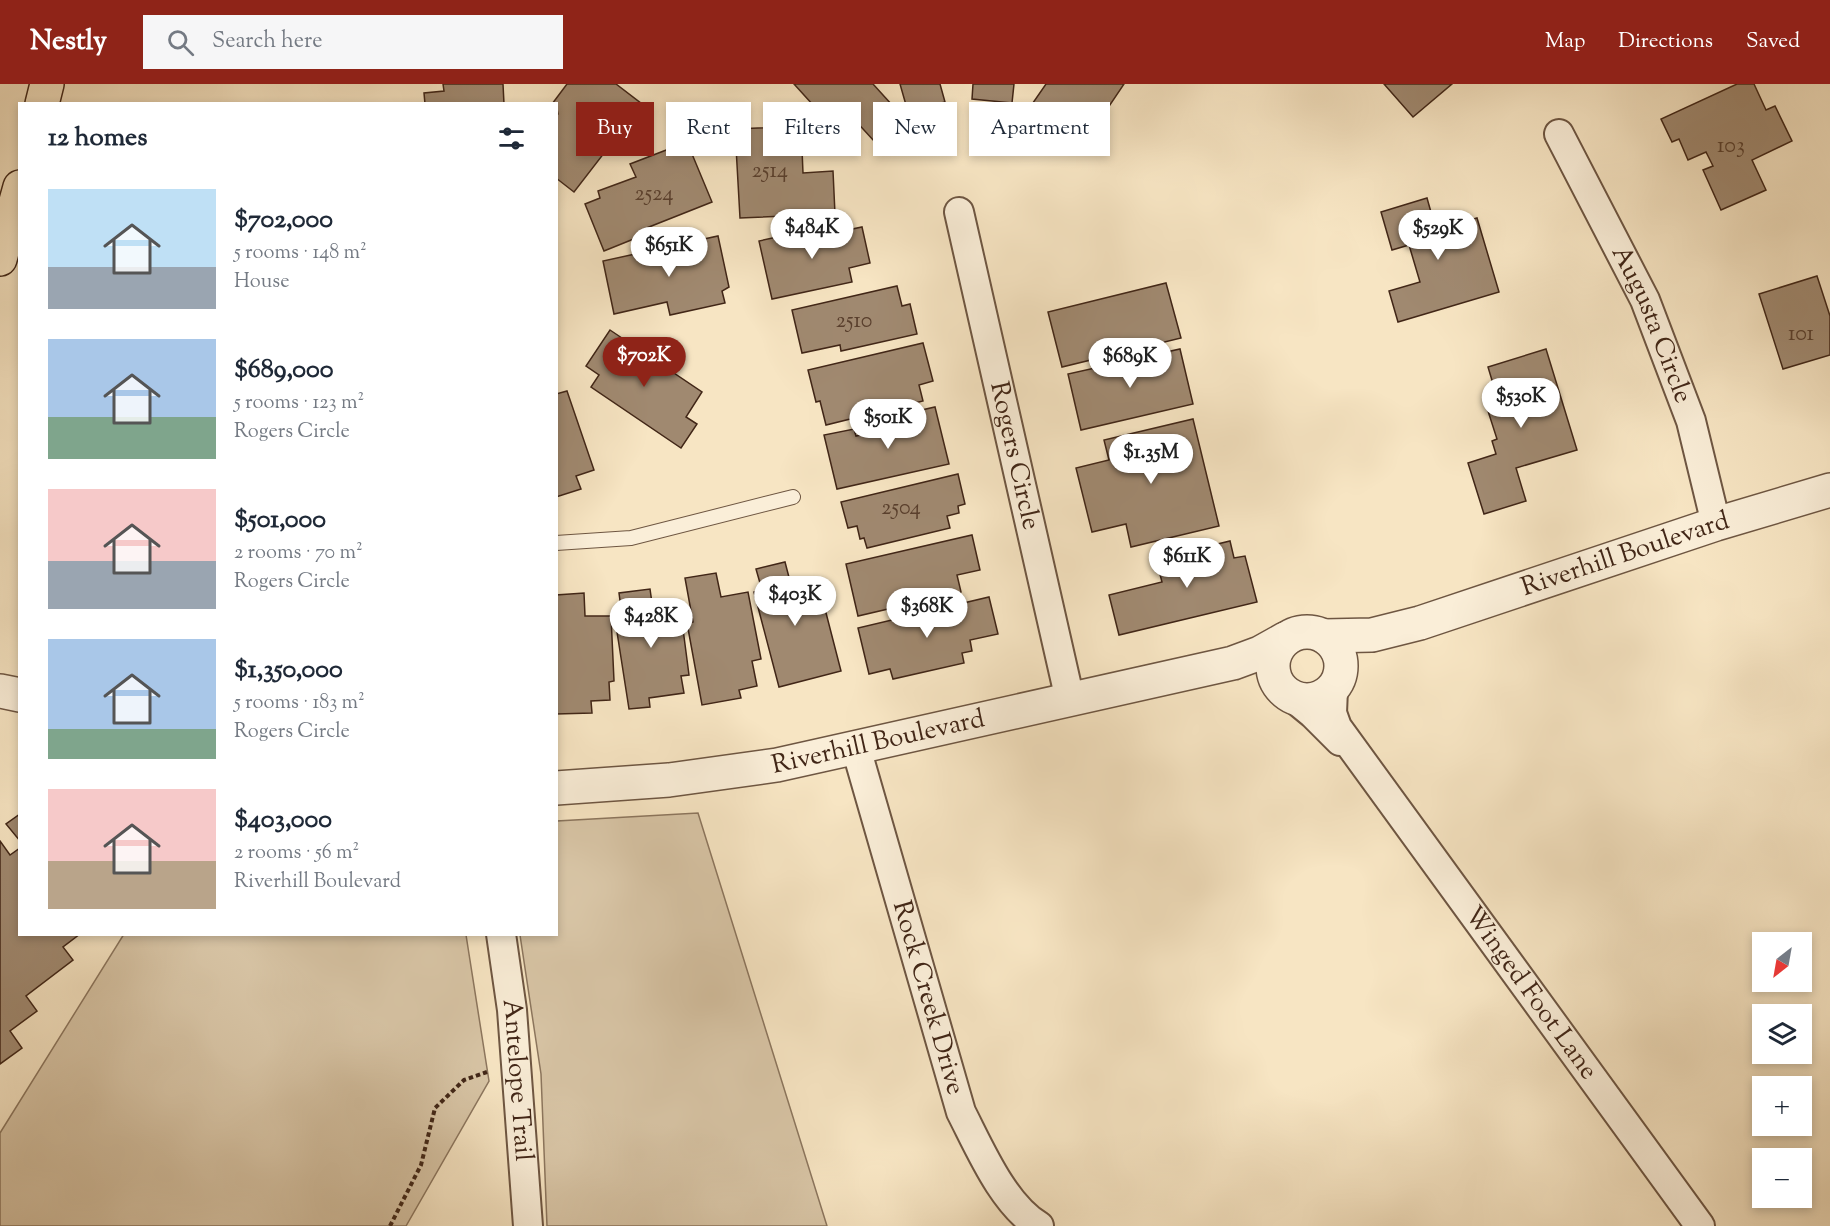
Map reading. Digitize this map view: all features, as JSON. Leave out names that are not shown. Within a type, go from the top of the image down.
[{"type":"main road","points":[[42,102],[47,84]]},
{"type":"main road","points":[[0,259],[18,194]]},
{"type":"street","name":"Augusta Circle","points":[[1558,134],[1645,300],[1691,421],[1716,524]]},
{"type":"street","name":"Rogers Circle","points":[[959,212],[1071,700]]},
{"type":"street","name":"Riverhill Boulevard","points":[[558,788],[669,780],[777,765],[1233,663],[1260,653],[1295,633],[1306,631],[1324,636],[1372,635],[1420,623],[1716,524],[1830,490]]},
{"type":"street","name":"Riverhill Boulevard","points":[[1195,672],[1259,679],[1301,700],[1313,700],[1324,696],[1353,660],[1370,648],[1420,623]]},
{"type":"street","points":[[1324,636],[1336,646],[1341,657],[1342,668],[1336,682]]},
{"type":"street","points":[[1285,639],[1273,658],[1272,669],[1275,680],[1286,691]]},
{"type":"street","name":"Winged Foot Lane","points":[[1336,682],[1332,713],[1337,727],[1700,1226]]},
{"type":"street","points":[[0,691],[18,695]]},
{"type":"street","name":"Winged Foot Lane","points":[[1286,691],[1361,761]]},
{"type":"street","name":"Rock Creek Drive","points":[[856,748],[961,1112],[987,1164],[1010,1198],[1039,1226]]},
{"type":"street","name":"Antelope Trail","points":[[501,936],[512,1010],[528,1226]]},
{"type":"lane","points":[[558,543],[631,538],[793,497]]},
{"type":"path","points":[[390,1226],[421,1165],[435,1108],[464,1080],[516,1062]]},
{"type":"shaded area","points":[[698,813],[827,1226],[547,1226],[541,1074],[520,936],[558,936],[558,821]]},
{"type":"shaded area","points":[[123,936],[466,936],[489,1081],[406,1226],[0,1226],[0,1133]]},
{"type":"building","points":[[443,84],[503,84],[504,102],[425,102],[424,93],[444,91]]},
{"type":"building","points":[[567,84],[616,84],[639,102],[576,102],[576,156],[602,156],[574,192],[558,180],[558,102],[554,102]]},
{"type":"building","points":[[794,84],[873,84],[889,102],[873,102],[873,140],[861,127],[861,102],[810,102]]},
{"type":"building","points":[[900,84],[940,84],[945,102],[905,102]]},
{"type":"building","points":[[973,84],[1014,84],[1012,102],[972,99]]},
{"type":"building","points":[[1046,84],[1124,84],[1110,105],[1110,102],[1034,102]]},
{"type":"building","points":[[1384,84],[1452,84],[1413,117]]},
{"type":"building","points":[[1737,84],[1754,84],[1766,110],[1775,106],[1792,141],[1752,160],[1766,190],[1721,210],[1703,170],[1713,166],[1706,152],[1688,160],[1679,139],[1672,142],[1661,119]]},
{"type":"building","points":[[751,128],[763,128],[763,156],[802,156],[803,173],[833,171],[835,214],[740,218],[737,156],[751,156]]},
{"type":"building","points":[[666,150],[666,156],[693,156],[712,202],[644,229],[646,234],[604,251],[585,204],[600,198],[598,191],[636,177],[630,164]]},
{"type":"building","points":[[1427,198],[1436,230],[1477,218],[1499,292],[1398,322],[1389,291],[1420,282],[1409,245],[1392,250],[1381,212]]},
{"type":"building","points":[[862,227],[870,263],[849,268],[852,282],[772,299],[759,241],[819,228],[820,236]]},
{"type":"building","points":[[718,236],[729,287],[722,291],[725,303],[670,315],[667,302],[614,314],[603,261]]},
{"type":"building","points":[[1817,276],[1830,316],[1830,355],[1783,369],[1759,294]]},
{"type":"building","points":[[1166,283],[1181,338],[1062,367],[1048,312]]},
{"type":"building","points":[[897,286],[902,306],[910,304],[917,334],[841,351],[840,345],[802,353],[792,310]]},
{"type":"building","points":[[610,330],[702,392],[686,417],[697,424],[681,448],[591,387],[599,375],[586,366]]},
{"type":"building","points":[[923,343],[933,381],[919,385],[923,401],[826,425],[820,401],[816,402],[808,370]]},
{"type":"building","points":[[1180,349],[1193,404],[1081,430],[1068,374]]},
{"type":"building","points":[[1546,349],[1577,450],[1516,468],[1526,501],[1484,514],[1468,463],[1496,454],[1492,441],[1497,439],[1488,411],[1500,407],[1488,367]]},
{"type":"building","points":[[567,391],[594,470],[576,476],[581,489],[558,496],[558,393]]},
{"type":"building","points":[[935,407],[949,464],[837,489],[824,435],[854,429],[856,436],[897,427],[895,416]]},
{"type":"building","points":[[1193,419],[1219,526],[1131,547],[1126,524],[1092,532],[1076,468],[1109,460],[1104,440]]},
{"type":"building","points":[[958,474],[965,504],[958,506],[959,513],[947,516],[950,528],[867,548],[864,538],[860,539],[857,526],[848,528],[841,502]]},
{"type":"building","points":[[972,535],[980,570],[957,575],[961,592],[858,616],[846,564]]},
{"type":"building","points":[[1230,541],[1234,558],[1245,556],[1257,602],[1119,635],[1109,595],[1162,582],[1156,559]]},
{"type":"building","points":[[785,562],[791,585],[817,578],[841,671],[779,687],[754,592],[762,590],[756,569]]},
{"type":"building","points":[[716,573],[721,597],[748,592],[761,659],[752,661],[757,686],[739,690],[741,698],[702,705],[687,623],[693,622],[685,578]]},
{"type":"building","points":[[650,589],[653,610],[680,606],[689,675],[681,676],[684,693],[649,698],[650,707],[629,709],[617,632],[624,631],[619,593]]},
{"type":"building","points":[[584,593],[585,616],[611,616],[614,681],[609,682],[610,700],[591,701],[592,713],[558,714],[558,595]]},
{"type":"building","points":[[989,597],[998,634],[970,640],[972,651],[962,653],[964,663],[893,679],[890,669],[869,674],[858,628]]},
{"type":"building","points":[[18,815],[18,839],[6,824]]},
{"type":"building","points":[[0,841],[10,855],[18,849],[18,936],[77,936],[63,947],[73,960],[26,996],[37,1011],[10,1031],[22,1048],[0,1064]]}]
